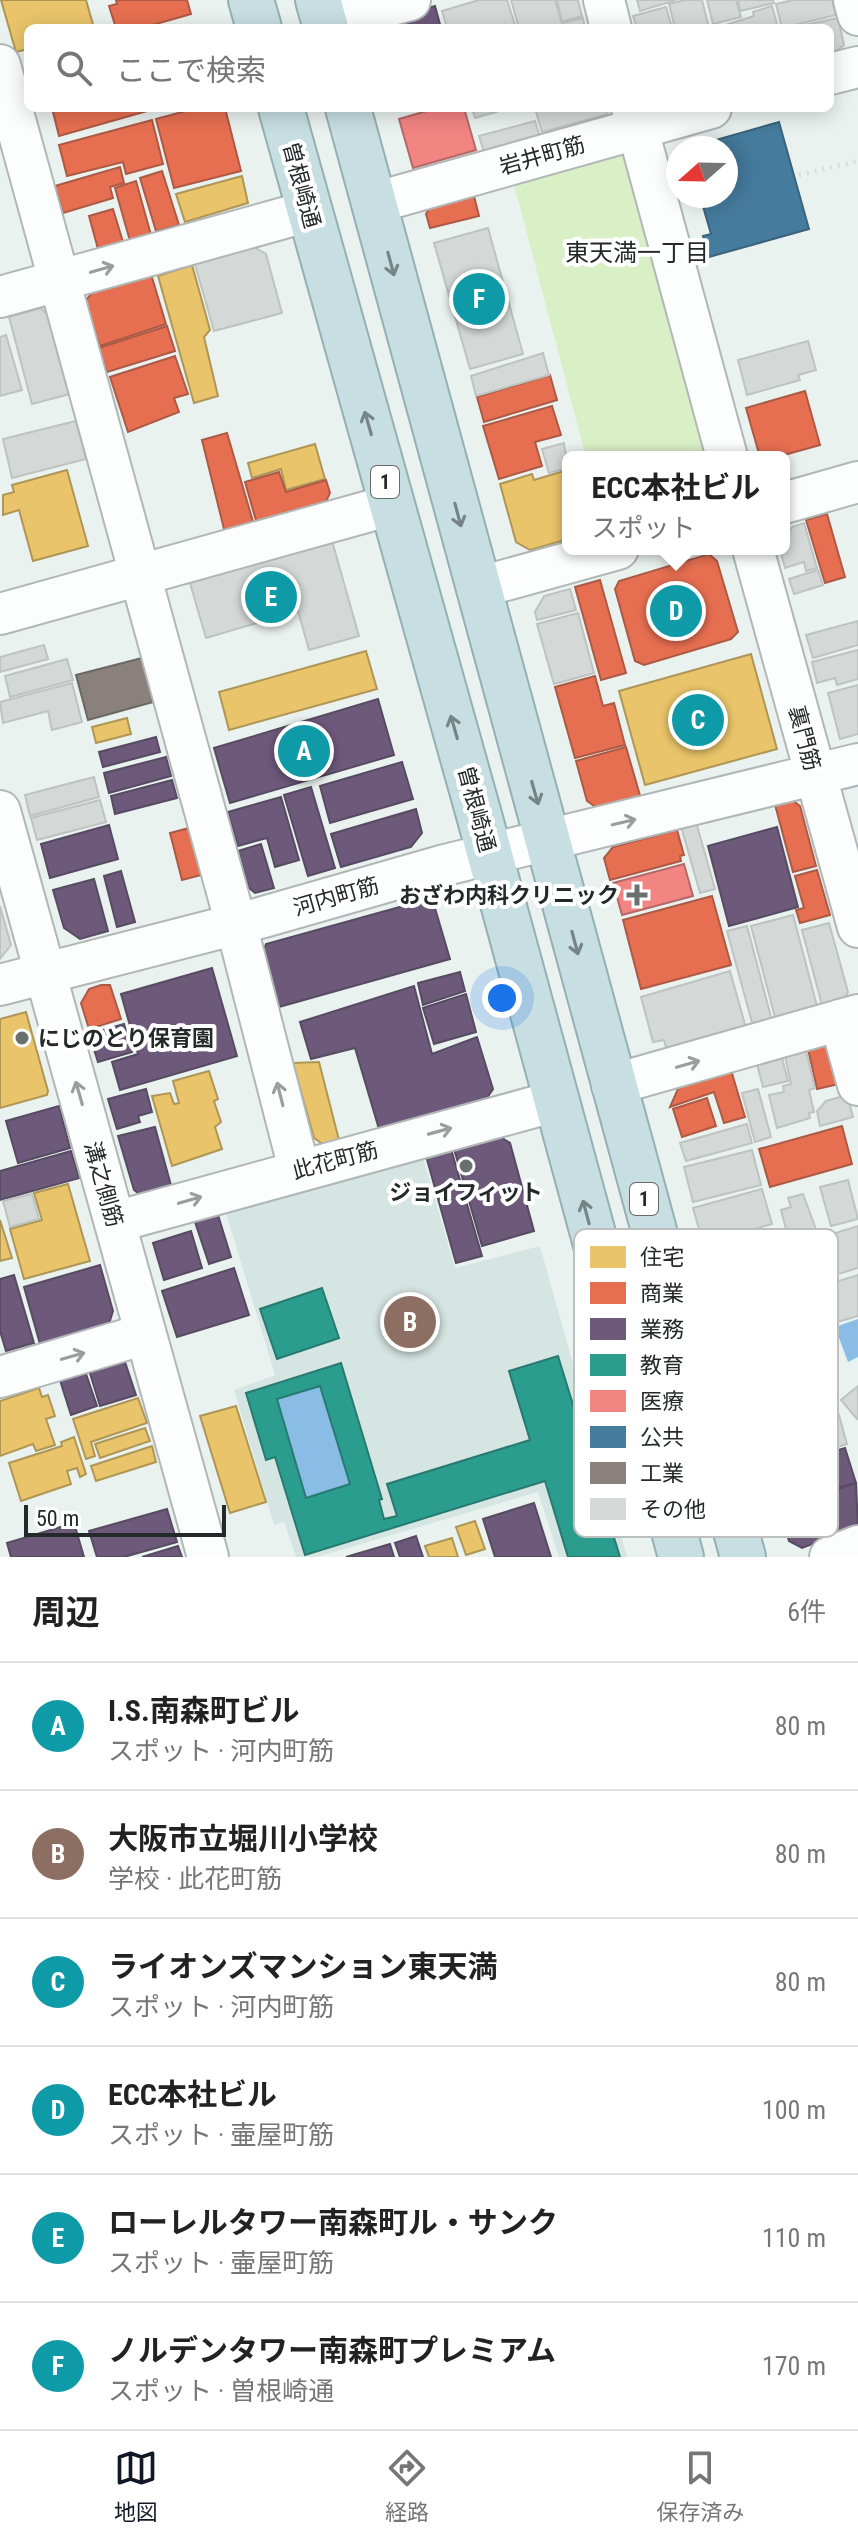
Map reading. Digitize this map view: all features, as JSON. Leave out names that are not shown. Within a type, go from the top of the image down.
[{"type":"highway","points":[[251,0],[258,24]]},
{"type":"highway","name":"曽根崎通","points":[[282,112],[591,1229]]},
{"type":"highway","name":"1","points":[[349,112],[652,1229]]},
{"type":"highway","name":"曽根崎通","points":[[676,1537],[681,1557]]},
{"type":"highway","name":"1","points":[[737,1537],[743,1557]]},
{"type":"street","points":[[323,17],[410,0]]},
{"type":"street","points":[[604,0],[610,24]]},
{"type":"street","points":[[854,0],[858,15]]},
{"type":"street","points":[[0,65],[236,924],[299,1169]]},
{"type":"street","points":[[834,73],[858,67]]},
{"type":"street","name":"岩井町筋","points":[[374,203],[634,118],[680,112]]},
{"type":"street","points":[[634,118],[725,451]]},
{"type":"street","points":[[0,297],[309,211]]},
{"type":"street","points":[[790,501],[858,482]]},
{"type":"street","points":[[0,614],[391,505]]},
{"type":"street","points":[[477,588],[596,555]]},
{"type":"street","name":"裏門筋","points":[[755,555],[858,927]]},
{"type":"street","name":"河内町筋","points":[[0,985],[236,924],[445,865],[816,777],[858,764]]},
{"type":"street","name":"溝之側筋","points":[[0,811],[208,1557]]},
{"type":"street","points":[[612,1085],[849,1018],[858,1085]]},
{"type":"street","name":"此花町筋","points":[[115,1222],[299,1169],[556,1101]]},
{"type":"street","points":[[0,1377],[145,1334]]},
{"type":"street","points":[[830,1557],[858,1546]]},
{"type":"path","points":[[799,175],[858,161]]},
{"type":"shaded area","points":[[422,1154],[455,1268],[540,1246],[574,1368],[574,1537],[621,1537],[627,1557],[559,1557],[538,1492],[317,1557],[296,1557],[284,1522],[274,1525],[234,1390],[275,1375],[225,1210]]},
{"type":"green space","points":[[634,146],[711,451],[584,451],[513,181]]},
{"type":"water","points":[[858,1319],[858,1357],[848,1362],[838,1335],[838,1326]]},
{"type":"water","points":[[320,1386],[350,1484],[306,1498],[277,1399]]},
{"type":"building: 住宅","points":[[1,0],[86,0],[93,24],[24,24],[24,50],[16,52]]},
{"type":"building: 住宅","points":[[242,176],[248,203],[185,222],[176,194]]},
{"type":"building: 住宅","points":[[192,265],[210,330],[204,337],[218,396],[194,403],[158,276]]},
{"type":"building: 住宅","points":[[315,444],[325,479],[286,490],[281,469],[252,478],[248,463]]},
{"type":"building: 住宅","points":[[67,470],[88,546],[33,561],[19,510],[3,515],[3,495],[14,492],[12,485]]},
{"type":"building: 住宅","points":[[562,472],[562,541],[530,550],[516,542],[500,484],[532,474],[534,480]]},
{"type":"building: 住宅","points":[[366,651],[377,689],[229,730],[219,692]]},
{"type":"building: 住宅","points":[[751,654],[777,749],[645,785],[619,691]]},
{"type":"building: 住宅","points":[[127,718],[131,734],[96,743],[92,727]]},
{"type":"building: 住宅","points":[[26,1012],[47,1095],[0,1108],[0,1019]]},
{"type":"building: 住宅","points":[[319,1062],[339,1140],[324,1145],[314,1138],[293,1063]]},
{"type":"building: 住宅","points":[[209,1071],[218,1099],[214,1101],[221,1122],[215,1127],[222,1149],[172,1166],[152,1096],[170,1093],[174,1104],[179,1103],[173,1081]]},
{"type":"building: 住宅","points":[[68,1184],[90,1261],[24,1279],[10,1229],[42,1220],[34,1193]]},
{"type":"building: 住宅","points":[[0,1220],[12,1258],[0,1261]]},
{"type":"building: 住宅","points":[[39,1388],[42,1397],[48,1395],[55,1416],[46,1419],[55,1445],[36,1451],[33,1444],[0,1456],[0,1401]]},
{"type":"building: 住宅","points":[[138,1398],[147,1423],[91,1442],[95,1456],[86,1459],[73,1419]]},
{"type":"building: 住宅","points":[[236,1406],[266,1502],[230,1513],[200,1416]]},
{"type":"building: 住宅","points":[[145,1428],[150,1441],[100,1458],[95,1444]]},
{"type":"building: 住宅","points":[[74,1437],[86,1474],[80,1477],[77,1468],[67,1471],[71,1484],[21,1501],[9,1463],[62,1446],[61,1442]]},
{"type":"building: 住宅","points":[[152,1446],[156,1462],[96,1481],[91,1466]]},
{"type":"building: 住宅","points":[[475,1521],[485,1549],[466,1555],[456,1527]]},
{"type":"building: 住宅","points":[[452,1538],[458,1557],[429,1557],[425,1546]]},
{"type":"building: 商業","points":[[116,0],[187,0],[191,14],[156,24],[115,24],[109,6],[117,4]]},
{"type":"building: 商業","points":[[53,112],[143,112],[59,136]]},
{"type":"building: 商業","points":[[182,112],[226,112],[241,171],[174,188],[156,119]]},
{"type":"building: 商業","points":[[152,120],[163,164],[126,174],[123,162],[67,176],[59,145]]},
{"type":"building: 商業","points":[[120,167],[124,183],[110,187],[113,198],[63,213],[55,186]]},
{"type":"building: 商業","points":[[162,171],[179,225],[156,231],[140,178]]},
{"type":"building: 商業","points":[[136,181],[151,235],[130,241],[115,188]]},
{"type":"building: 商業","points":[[473,192],[479,216],[430,228],[426,214],[433,202]]},
{"type":"building: 商業","points":[[113,209],[123,242],[98,249],[89,216]]},
{"type":"building: 商業","points":[[151,274],[166,324],[100,346],[85,301],[93,292]]},
{"type":"building: 商業","points":[[167,326],[175,351],[107,372],[99,348]]},
{"type":"building: 商業","points":[[175,356],[188,394],[174,398],[179,412],[128,432],[110,377]]},
{"type":"building: 商業","points":[[550,375],[557,400],[484,422],[477,397]]},
{"type":"building: 商業","points":[[805,391],[820,445],[790,453],[758,451],[746,408]]},
{"type":"building: 商業","points":[[552,406],[561,435],[535,442],[542,466],[499,479],[483,426]]},
{"type":"building: 商業","points":[[227,433],[254,525],[225,533],[202,440]]},
{"type":"building: 商業","points":[[279,472],[286,492],[326,480],[330,493],[324,506],[257,524],[245,482]]},
{"type":"building: 商業","points":[[827,514],[845,577],[825,583],[806,520]]},
{"type":"building: 商業","points":[[710,555],[717,561],[738,632],[731,639],[644,665],[635,661],[615,589],[619,581]]},
{"type":"building: 商業","points":[[600,580],[626,673],[601,680],[575,587]]},
{"type":"building: 商業","points":[[595,676],[603,706],[614,703],[625,745],[575,758],[555,687]]},
{"type":"building: 商業","points":[[626,747],[641,799],[600,810],[587,801],[576,761]]},
{"type":"building: 商業","points":[[788,797],[800,806],[816,866],[793,872],[774,801]]},
{"type":"building: 商業","points":[[189,828],[201,875],[182,880],[170,833]]},
{"type":"building: 商業","points":[[677,830],[684,855],[680,856],[681,861],[610,880],[604,858],[613,847]]},
{"type":"building: 商業","points":[[817,870],[830,915],[800,923],[796,910],[804,908],[795,876]]},
{"type":"building: 商業","points":[[712,896],[731,965],[641,989],[623,920]]},
{"type":"building: 商業","points":[[110,985],[121,1019],[89,1029],[81,1003],[89,989]]},
{"type":"building: 商業","points":[[826,1045],[835,1050],[843,1083],[817,1089],[808,1049]]},
{"type":"building: 商業","points":[[731,1070],[745,1117],[724,1123],[714,1092],[670,1107],[680,1084]]},
{"type":"building: 商業","points":[[707,1098],[716,1126],[682,1137],[673,1109]]},
{"type":"building: 商業","points":[[842,1126],[852,1164],[770,1187],[759,1149]]},
{"type":"building: 業務","points":[[435,6],[440,24],[381,24]]},
{"type":"building: 業務","points":[[378,699],[394,755],[230,803],[214,748]]},
{"type":"building: 業務","points":[[156,737],[160,752],[103,767],[99,752]]},
{"type":"building: 業務","points":[[166,757],[171,776],[109,793],[104,773]]},
{"type":"building: 業務","points":[[402,762],[413,799],[330,823],[320,786]]},
{"type":"building: 業務","points":[[172,780],[177,798],[115,814],[111,796]]},
{"type":"building: 業務","points":[[311,787],[335,868],[308,876],[284,795]]},
{"type":"building: 業務","points":[[281,797],[299,860],[275,867],[267,838],[238,846],[228,812]]},
{"type":"building: 業務","points":[[416,809],[422,833],[411,847],[341,867],[331,834]]},
{"type":"building: 業務","points":[[109,825],[118,859],[50,878],[41,844]]},
{"type":"building: 業務","points":[[777,827],[798,907],[729,926],[708,846]]},
{"type":"building: 業務","points":[[261,844],[274,888],[255,893],[249,888],[238,851]]},
{"type":"building: 業務","points":[[121,871],[135,922],[117,927],[104,876]]},
{"type":"building: 業務","points":[[94,879],[108,931],[80,939],[64,928],[53,890]]},
{"type":"building: 業務","points":[[432,898],[450,959],[279,1007],[262,954],[266,944]]},
{"type":"building: 業務","points":[[212,968],[237,1056],[120,1090],[112,1062],[138,1054],[121,994]]},
{"type":"building: 業務","points":[[460,972],[465,991],[423,1005],[418,983]]},
{"type":"building: 業務","points":[[414,986],[432,1054],[477,1037],[493,1089],[485,1101],[379,1129],[355,1048],[311,1059],[300,1022]]},
{"type":"building: 業務","points":[[466,994],[476,1032],[434,1044],[423,1008]]},
{"type":"building: 業務","points":[[124,1024],[132,1052],[98,1062],[89,1034]]},
{"type":"building: 業務","points":[[146,1089],[152,1112],[138,1116],[140,1122],[117,1129],[108,1099]]},
{"type":"building: 業務","points":[[59,1106],[70,1148],[18,1163],[6,1121]]},
{"type":"building: 業務","points":[[155,1127],[172,1189],[143,1197],[134,1190],[118,1136]]},
{"type":"building: 業務","points":[[497,1135],[510,1143],[534,1231],[482,1246],[454,1149]]},
{"type":"building: 業務","points":[[451,1149],[482,1256],[456,1263],[426,1156]]},
{"type":"building: 業務","points":[[71,1151],[79,1178],[0,1200],[0,1171]]},
{"type":"building: 業務","points":[[218,1215],[231,1257],[209,1264],[195,1222]]},
{"type":"building: 業務","points":[[191,1231],[202,1268],[164,1280],[153,1243]]},
{"type":"building: 業務","points":[[100,1265],[113,1311],[109,1324],[40,1344],[24,1287]]},
{"type":"building: 業務","points":[[234,1268],[249,1315],[177,1337],[162,1291]]},
{"type":"building: 業務","points":[[14,1275],[34,1343],[6,1351],[0,1331],[0,1279]]},
{"type":"building: 業務","points":[[124,1359],[136,1395],[100,1406],[89,1370]]},
{"type":"building: 業務","points":[[84,1368],[97,1406],[71,1415],[59,1377]]},
{"type":"building: 業務","points":[[845,1448],[856,1483],[838,1488],[838,1450]]},
{"type":"building: 業務","points":[[856,1483],[858,1527],[838,1535],[838,1489]]},
{"type":"building: 業務","points":[[534,1503],[551,1557],[495,1557],[483,1519]]},
{"type":"building: 業務","points":[[167,1509],[177,1542],[124,1557],[97,1557],[89,1531]]},
{"type":"building: 業務","points":[[74,1523],[84,1557],[11,1557],[7,1543]]},
{"type":"building: 業務","points":[[416,1536],[423,1557],[400,1557],[395,1543]]},
{"type":"building: 業務","points":[[788,1537],[826,1539],[802,1548],[789,1541]]},
{"type":"building: 業務","points":[[390,1544],[394,1557],[346,1557]]},
{"type":"building: 業務","points":[[178,1546],[182,1557],[142,1557]]},
{"type":"building: 教育","points":[[322,1288],[339,1338],[277,1359],[260,1309]]},
{"type":"building: 教育","points":[[558,1356],[574,1408],[574,1537],[614,1537],[620,1557],[568,1557],[545,1481],[305,1555],[275,1457],[266,1460],[246,1393],[341,1363],[382,1499],[379,1500],[384,1519],[397,1516],[387,1484],[530,1440],[509,1371]],"holes":[[[320,1386],[350,1484],[306,1498],[277,1399]]]},
{"type":"building: 医療","points":[[423,112],[465,112],[476,150],[413,168],[399,119]]},
{"type":"building: 医療","points":[[684,864],[693,896],[622,915],[613,883]]},
{"type":"building: 公共","points":[[779,122],[809,229],[709,257],[703,236],[711,234],[703,208],[738,208],[738,136],[730,136]]},
{"type":"building: 工業","points":[[142,658],[153,702],[88,720],[76,675]]},
{"type":"building: その他","points":[[479,0],[507,0],[515,24],[446,24],[442,11]]},
{"type":"building: その他","points":[[511,0],[555,0],[562,23],[583,18],[584,24],[518,24]]},
{"type":"building: その他","points":[[557,0],[578,0],[582,16],[562,22]]},
{"type":"building: その他","points":[[637,0],[676,0],[640,11]]},
{"type":"building: その他","points":[[702,0],[708,24],[674,24],[669,4]]},
{"type":"building: その他","points":[[707,0],[736,0],[741,17],[713,24]]},
{"type":"building: その他","points":[[738,0],[773,0],[774,3],[740,11]]},
{"type":"building: その他","points":[[793,0],[832,0],[836,15],[799,24],[781,24],[776,4]]},
{"type":"building: その他","points":[[772,6],[777,24],[729,24],[754,16],[753,12]]},
{"type":"building: その他","points":[[666,7],[671,24],[636,24],[633,16]]},
{"type":"building: その他","points":[[838,18],[844,45],[834,53],[834,24],[810,24]]},
{"type":"building: その他","points":[[473,112],[496,112],[475,118]]},
{"type":"building: その他","points":[[536,112],[608,114],[542,132]]},
{"type":"building: その他","points":[[535,121],[540,137],[484,152],[479,136]]},
{"type":"building: その他","points":[[488,228],[523,354],[470,369],[434,243]]},
{"type":"building: その他","points":[[252,246],[266,254],[282,313],[214,331],[194,261]]},
{"type":"building: その他","points":[[41,308],[50,318],[70,394],[32,404],[9,317]]},
{"type":"building: その他","points":[[6,335],[22,390],[0,396],[0,337]]},
{"type":"building: その他","points":[[808,341],[816,370],[798,375],[800,380],[747,395],[738,360]]},
{"type":"building: その他","points":[[543,353],[549,375],[476,396],[471,376]]},
{"type":"building: その他","points":[[76,421],[86,459],[12,478],[3,439]]},
{"type":"building: その他","points":[[564,443],[562,470],[549,473],[542,449]]},
{"type":"building: その他","points":[[804,523],[817,568],[806,571],[804,562],[785,568],[782,555],[790,555],[792,527]]},
{"type":"building: その他","points":[[332,541],[359,636],[309,650],[298,611],[206,638],[190,583]]},
{"type":"building: その他","points":[[818,570],[823,585],[794,594],[789,579]]},
{"type":"building: その他","points":[[570,589],[576,610],[537,620],[535,612],[544,596]]},
{"type":"building: その他","points":[[578,613],[594,673],[554,684],[537,624]]},
{"type":"building: その他","points":[[858,621],[858,645],[813,658],[806,635]]},
{"type":"building: その他","points":[[44,645],[48,659],[0,672],[0,657]]},
{"type":"building: その他","points":[[858,650],[858,679],[837,685],[835,678],[817,683],[812,662]]},
{"type":"building: その他","points":[[67,659],[73,680],[10,697],[5,676]]},
{"type":"building: その他","points":[[72,683],[82,722],[52,730],[48,711],[3,723],[0,702]]},
{"type":"building: その他","points":[[858,685],[858,734],[840,739],[828,693]]},
{"type":"building: その他","points":[[94,777],[99,797],[30,816],[25,795]]},
{"type":"building: その他","points":[[100,800],[106,822],[37,840],[31,818]]},
{"type":"building: その他","points":[[696,822],[715,889],[700,893],[681,826]]},
{"type":"building: その他","points":[[0,906],[11,945],[0,959]]},
{"type":"building: その他","points":[[793,915],[817,1006],[775,1017],[751,926]]},
{"type":"building: その他","points":[[829,923],[848,992],[844,999],[822,1005],[802,930]]},
{"type":"building: その他","points":[[747,926],[772,1021],[753,1026],[727,931]]},
{"type":"building: その他","points":[[730,971],[746,1028],[667,1051],[664,1040],[653,1042],[641,997]]},
{"type":"building: その他","points":[[806,1051],[815,1088],[809,1090],[814,1112],[809,1113],[810,1118],[777,1128],[769,1095],[784,1092],[783,1086],[791,1084],[785,1056]]},
{"type":"building: その他","points":[[782,1058],[788,1081],[763,1087],[757,1064]]},
{"type":"building: その他","points":[[758,1089],[771,1137],[755,1142],[742,1093]]},
{"type":"building: その他","points":[[847,1095],[853,1117],[820,1126],[817,1111],[826,1101]]},
{"type":"building: その他","points":[[747,1124],[752,1143],[686,1161],[680,1143]]},
{"type":"building: その他","points":[[752,1150],[761,1185],[693,1202],[684,1167]]},
{"type":"building: その他","points":[[848,1180],[858,1219],[831,1226],[820,1187]]},
{"type":"building: その他","points":[[762,1189],[772,1224],[754,1229],[699,1229],[693,1208]]},
{"type":"building: その他","points":[[32,1194],[39,1219],[10,1227],[3,1201]]},
{"type":"building: その他","points":[[803,1194],[816,1229],[786,1229],[781,1210],[791,1207],[788,1198]]},
{"type":"building: その他","points":[[858,1226],[858,1268],[838,1274],[838,1232]]},
{"type":"building: その他","points":[[858,1275],[858,1316],[838,1322],[838,1281]]},
{"type":"building: その他","points":[[858,1386],[858,1418],[857,1419],[841,1400]]},
{"type":"building: その他","points":[[838,1412],[847,1444],[838,1447]]},
{"type":"place","name":"ノルデンタワー南森町プレミアム","points":[[479,299]]},
{"type":"place","name":"ローレルタワー南森町ル・サンク","points":[[271,597]]},
{"type":"place","name":"ECC本社ビル","points":[[676,611]]},
{"type":"place","name":"ライオンズマンション東天満","points":[[698,720]]},
{"type":"place","name":"I.S.南森町ビル","points":[[304,751]]},
{"type":"place","name":"おざわ内科クリニック","points":[[637,895]]},
{"type":"place","name":"にじのとり保育園","points":[[22,1038]]},
{"type":"place","name":"ジョイフィット","points":[[466,1166]]},
{"type":"place","name":"大阪市立堀川小学校","points":[[410,1322]]},
{"type":"district","name":"東天満一丁目","points":[[637,253]]}]
